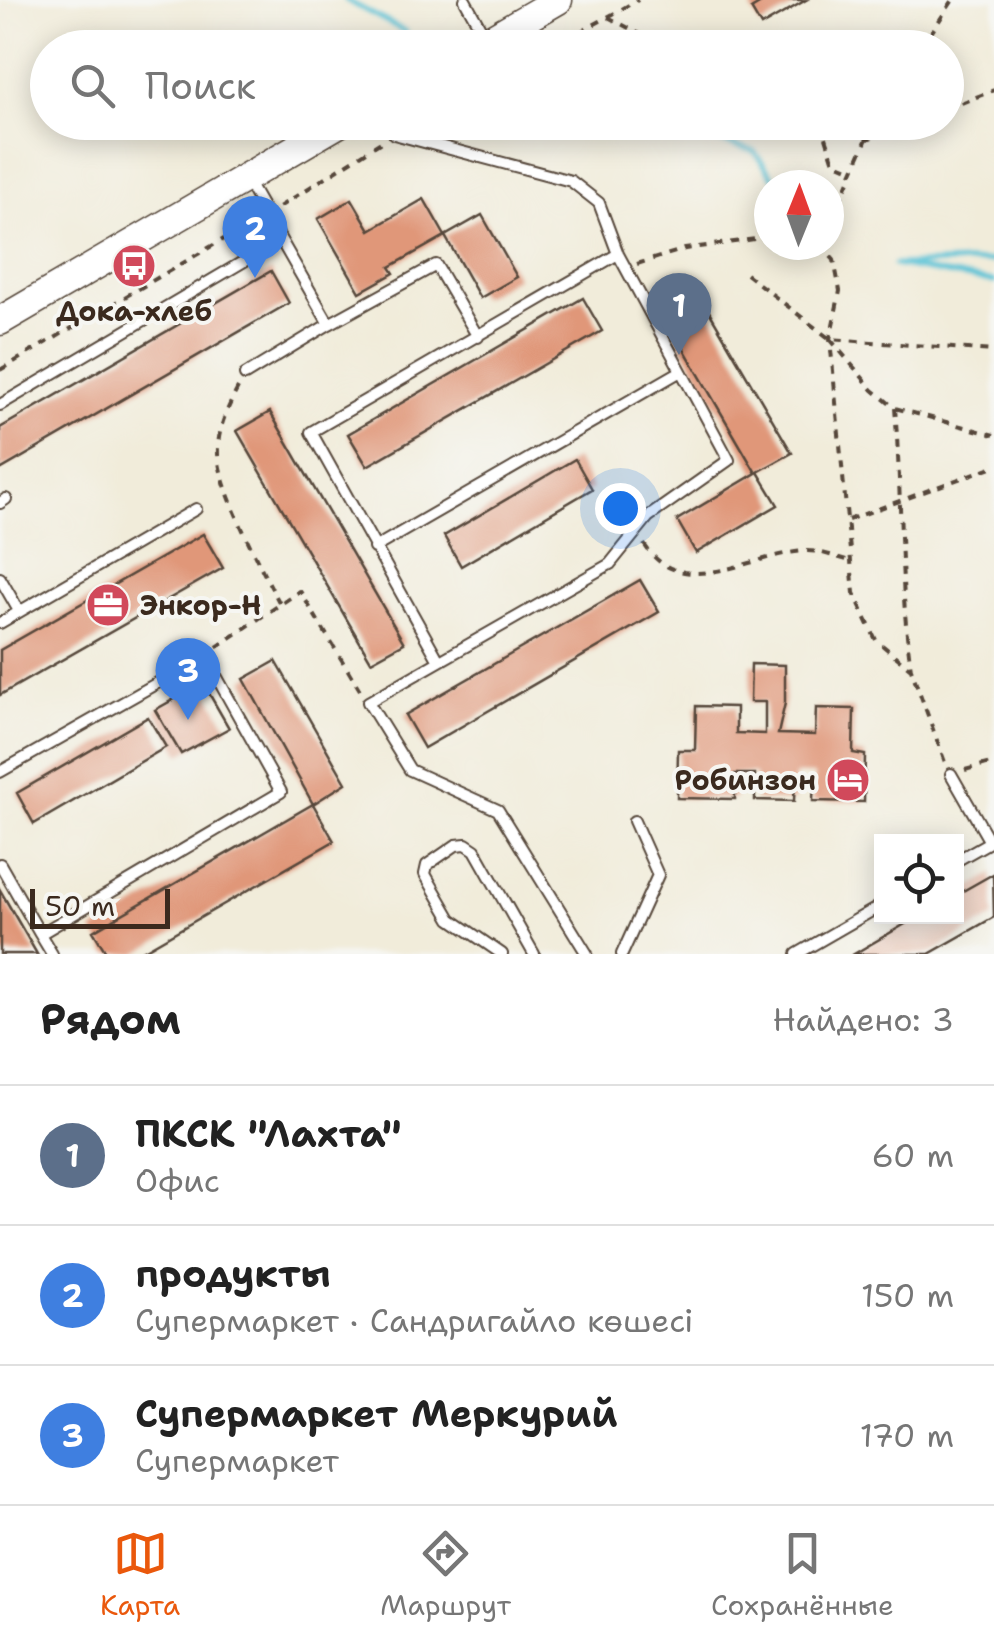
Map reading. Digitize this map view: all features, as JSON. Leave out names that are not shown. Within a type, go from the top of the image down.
[{"type":"street","points":[[506,30],[558,0]]},
{"type":"street","points":[[0,321],[312,140]]},
{"type":"lane","points":[[465,0],[476,30]]},
{"type":"lane","points":[[417,140],[571,181],[599,202],[618,254],[729,460],[648,517],[610,564],[368,702],[410,770],[498,810],[588,954]]},
{"type":"lane","points":[[246,180],[329,324]]},
{"type":"lane","points":[[0,405],[280,240]]},
{"type":"lane","points":[[439,661],[311,432],[618,254]]},
{"type":"lane","points":[[244,375],[436,265],[478,337]]},
{"type":"lane","points":[[374,548],[682,372]]},
{"type":"lane","points":[[0,623],[196,509]]},
{"type":"lane","points":[[0,578],[20,611]]},
{"type":"lane","points":[[0,772],[204,656],[282,792],[40,934]]},
{"type":"lane","points":[[951,774],[992,841],[964,857]]},
{"type":"lane","points":[[622,954],[658,875],[634,820]]},
{"type":"lane","points":[[502,954],[452,919],[425,874],[427,864],[456,845],[466,844],[476,850],[534,954]]},
{"type":"lane","points":[[0,864],[52,954]]},
{"type":"lane","points":[[796,954],[874,910]]},
{"type":"path","points":[[585,30],[638,0]]},
{"type":"path","points":[[933,30],[953,0]]},
{"type":"path","points":[[608,17],[632,30]]},
{"type":"path","points":[[964,102],[994,90]]},
{"type":"path","points":[[0,370],[384,140]]},
{"type":"path","points":[[827,140],[834,162],[853,170]]},
{"type":"path","points":[[844,192],[865,140]]},
{"type":"path","points":[[626,268],[686,250],[754,239]]},
{"type":"path","points":[[834,260],[840,290],[830,339],[854,593],[876,640],[911,669]]},
{"type":"path","points":[[746,274],[830,339],[873,390],[895,408],[994,435]]},
{"type":"path","points":[[830,339],[994,351]]},
{"type":"path","points":[[244,375],[223,416],[218,456],[249,545],[280,604]]},
{"type":"path","points":[[895,408],[902,501],[903,609],[911,669],[940,756],[951,774],[994,762]]},
{"type":"path","points":[[848,520],[994,466]]},
{"type":"path","points":[[637,531],[653,558],[675,572],[717,573],[758,558],[808,550],[851,561]]},
{"type":"path","points":[[204,656],[300,591],[368,702]]},
{"type":"building","points":[[766,0],[806,0],[761,26],[751,9]]},
{"type":"building","points":[[352,199],[370,230],[424,199],[445,236],[390,267],[394,273],[360,292],[318,219]]},
{"type":"building","points":[[482,215],[517,277],[480,298],[445,236]]},
{"type":"building","points":[[271,271],[289,303],[0,470],[0,428]]},
{"type":"building","points":[[693,284],[792,453],[756,473],[658,304]]},
{"type":"building","points":[[583,298],[602,331],[367,466],[348,434]]},
{"type":"building","points":[[270,412],[404,643],[371,661],[237,431]]},
{"type":"building","points":[[575,459],[592,489],[461,566],[444,536]]},
{"type":"building","points":[[758,472],[778,505],[696,553],[677,520]]},
{"type":"building","points":[[203,534],[223,568],[0,695],[0,650]]},
{"type":"building","points":[[640,580],[659,612],[424,748],[405,715]]},
{"type":"building","points":[[276,661],[346,783],[313,804],[244,679]]},
{"type":"building","points":[[751,664],[785,665],[785,703],[778,734],[815,735],[816,708],[854,709],[853,753],[865,755],[864,802],[813,801],[814,775],[795,775],[794,801],[755,800],[755,774],[735,774],[735,799],[677,798],[678,750],[695,750],[696,706],[736,707],[736,733],[765,734],[765,702],[750,702]]},
{"type":"building","points":[[203,683],[229,728],[181,754],[155,710]]},
{"type":"building","points":[[148,717],[166,747],[34,824],[17,793]]},
{"type":"building","points":[[313,804],[334,841],[137,954],[107,954],[93,931]]},
{"type":"building","points":[[993,874],[994,917],[929,954],[854,954],[905,924],[964,924],[964,890]]},
{"type":"building","points":[[0,890],[37,954],[0,954]]},
{"type":"waterway","points":[[346,0],[402,30]]},
{"type":"waterway","points":[[715,140],[754,151],[768,170]]},
{"type":"waterway","points":[[994,261],[894,265],[994,282]]},
{"type":"place","name":"Дока-хлеб","points":[[134,266]]},
{"type":"place","name":"продукты","points":[[255,278]]},
{"type":"place","name":"ПКСК \"Лахта\"","points":[[679,355]]},
{"type":"place","name":"Энкор-Н","points":[[108,605]]},
{"type":"place","name":"Супермаркет Меркурий","points":[[188,720]]},
{"type":"place","name":"Робинзон","points":[[848,780]]}]
